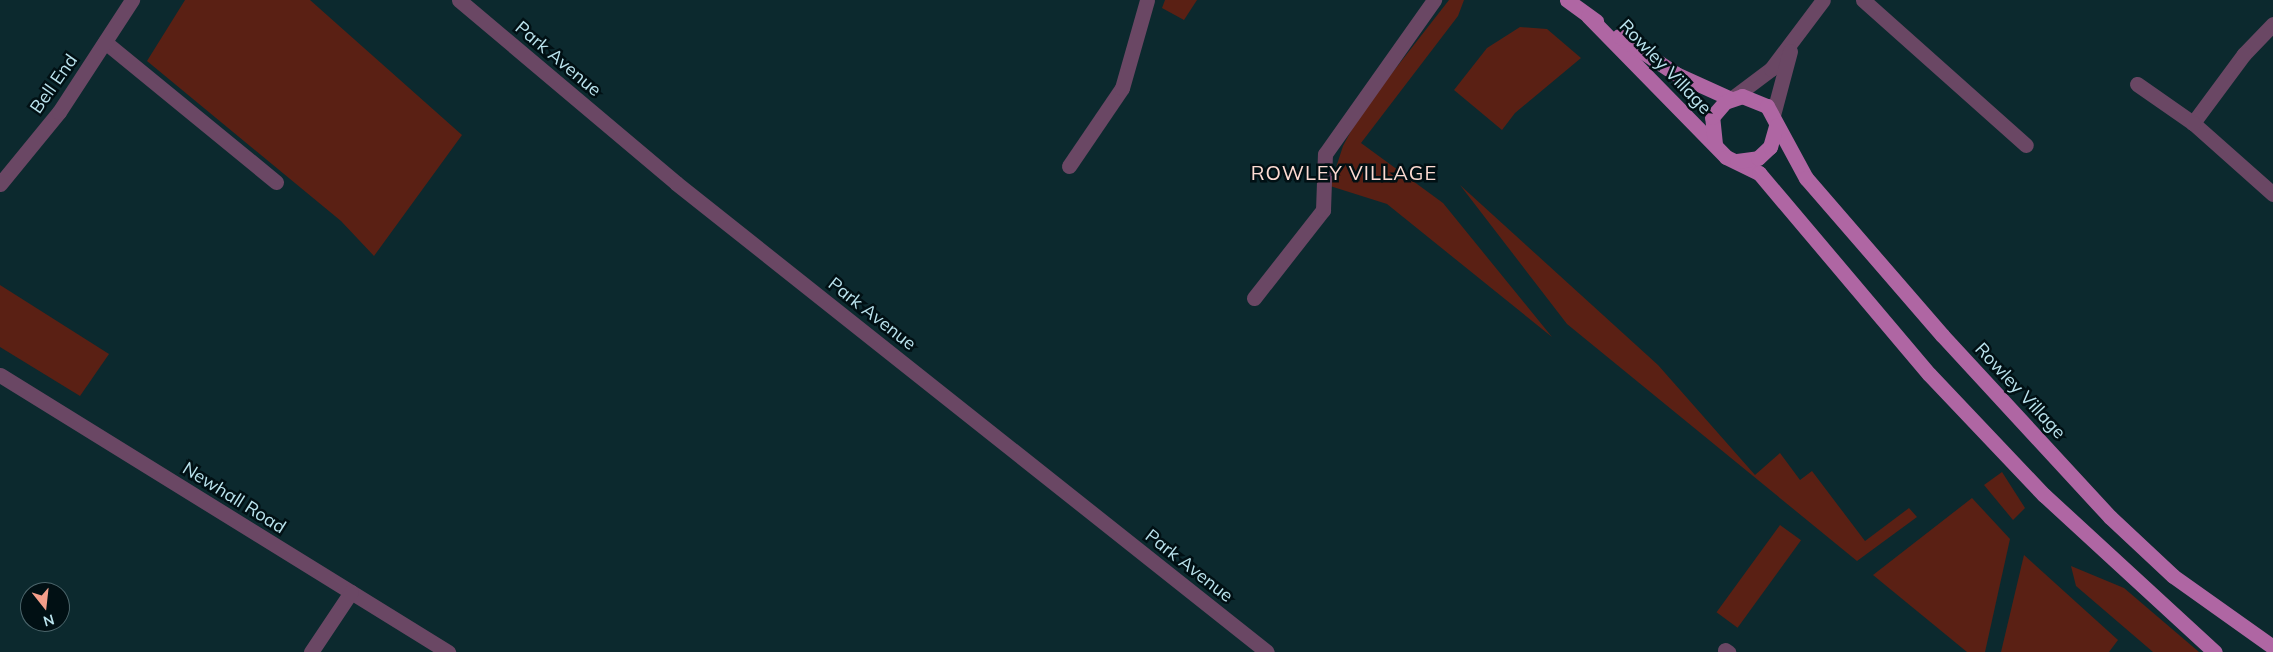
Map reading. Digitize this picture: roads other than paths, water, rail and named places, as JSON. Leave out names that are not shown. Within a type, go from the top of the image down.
[{"type":"main road","name":"Rowley Village","points":[[1568,0],[1588,16],[1676,74],[1731,99],[1759,100],[1775,120],[1806,178],[1942,335],[2110,517],[2173,576],[2273,647]]},
{"type":"main road","name":"Rowley Village","points":[[1588,16],[1715,146],[1737,161],[1759,172],[1929,374],[2044,495],[2215,652]]},
{"type":"main road","name":"Rowley Village","points":[[1715,146],[1712,117],[1731,99]]},
{"type":"main road","points":[[1737,161],[1758,158],[1770,147],[1775,120]]},
{"type":"street","name":"Bell End","points":[[0,184],[59,112],[132,0]]},
{"type":"street","name":"Park Avenue","points":[[458,0],[676,183],[1267,652]]},
{"type":"street","points":[[1069,166],[1122,88],[1147,0]]},
{"type":"street","points":[[1254,298],[1323,210],[1325,154],[1434,0]]},
{"type":"street","points":[[1731,99],[1771,69],[1791,47],[1823,0]]},
{"type":"street","points":[[1863,0],[2026,145]]},
{"type":"street","points":[[2193,123],[2244,54],[2273,24]]},
{"type":"street","points":[[105,42],[276,182]]},
{"type":"street","points":[[1775,120],[1791,47]]},
{"type":"street","points":[[2137,84],[2193,123],[2273,194]]},
{"type":"street","name":"Newhall Road","points":[[0,375],[448,652]]},
{"type":"street","points":[[311,652],[351,592]]},
{"type":"district","name":"ROWLEY VILLAGE","points":[[1344,172]]}]
